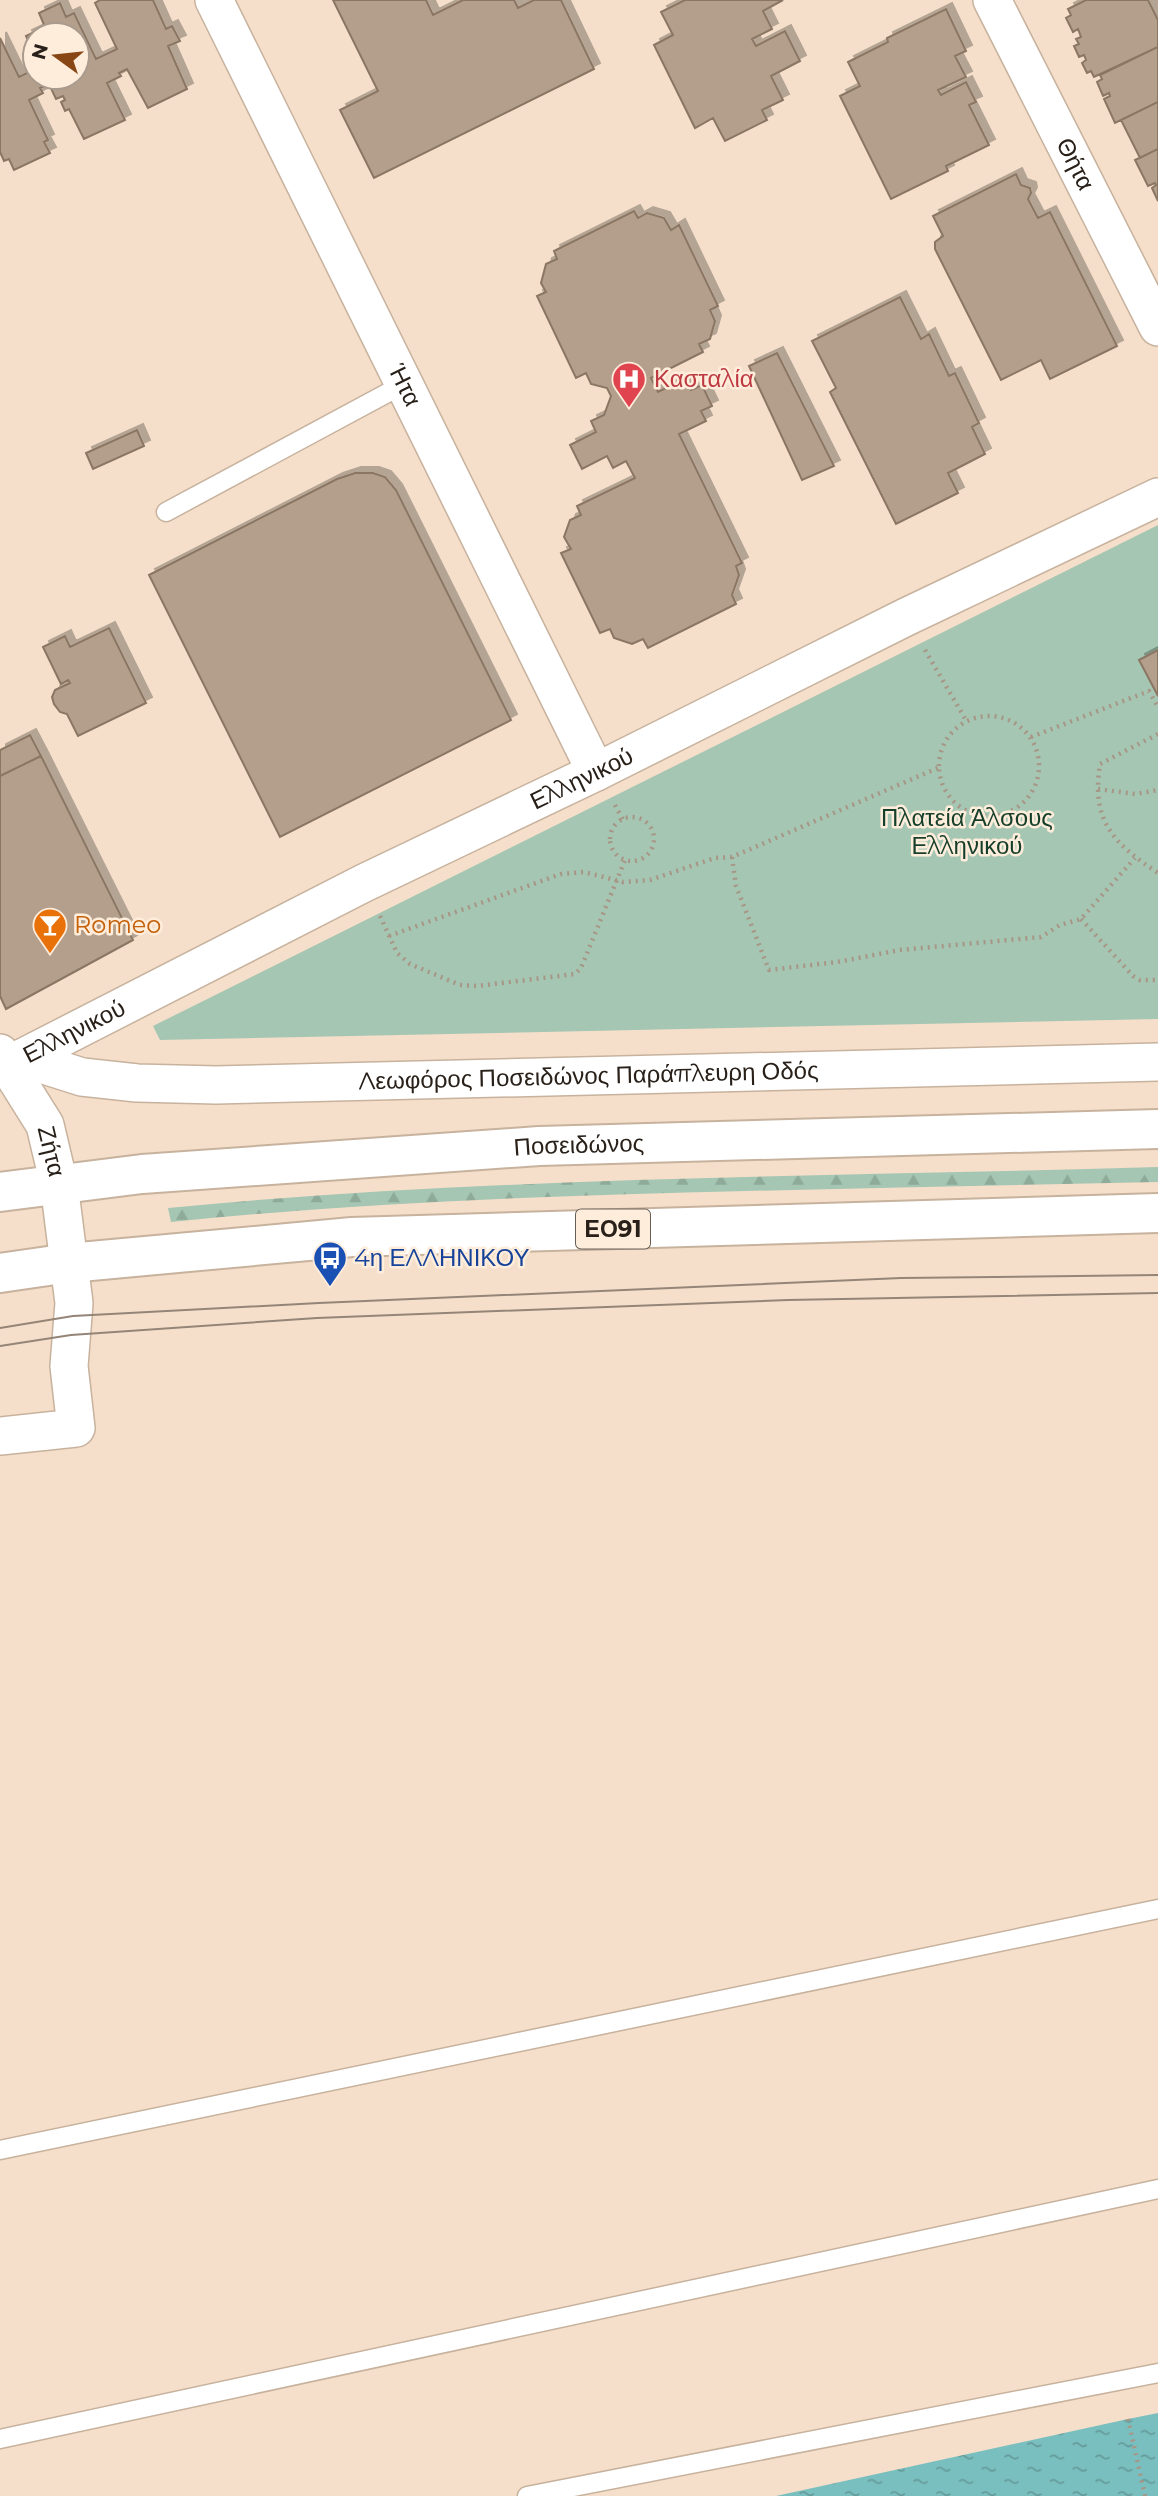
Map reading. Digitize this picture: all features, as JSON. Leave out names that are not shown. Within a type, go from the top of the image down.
[{"type":"highway","name":"Ποσειδώνος","points":[[0,1192],[178,1171],[539,1146],[1158,1129]]},
{"type":"highway","name":"ΕΟ91","points":[[0,1273],[69,1263],[352,1237],[1158,1213]]},
{"type":"street","name":"Ήτα","points":[[214,0],[596,772]]},
{"type":"street","name":"Θήτα","points":[[992,0],[1158,327]]},
{"type":"street","name":"Ελληνικού","points":[[8,1060],[906,617],[1158,497]]},
{"type":"street","name":"Λεωφόρος Ποσειδώνος Παράπλευρη Οδός","points":[[8,1060],[82,1077],[137,1083],[216,1085],[1158,1062]]},
{"type":"street","name":"Ζήτα","points":[[8,1060],[45,1125],[59,1184],[69,1263]]},
{"type":"street","points":[[0,1436],[76,1428],[69,1366],[74,1303],[69,1263]]},
{"type":"lane","points":[[166,512],[404,384]]},
{"type":"lane","points":[[0,2150],[1158,1909]]},
{"type":"lane","points":[[0,2439],[1158,2189]]},
{"type":"lane","points":[[527,2496],[1158,2373]]},
{"type":"path","points":[[906,617],[967,722]]},
{"type":"path","points":[[1030,737],[1149,691],[1158,707]]},
{"type":"path","points":[[988,716],[1004,718],[1019,726],[1030,737],[1038,752],[1039,768],[1035,785],[1027,799],[1014,810],[999,815],[982,816],[967,811],[953,801],[944,788],[940,767],[947,740],[957,727],[988,716]]},
{"type":"path","points":[[1158,734],[1100,764],[1098,789],[1101,811],[1111,834],[1135,858],[1158,873]]},
{"type":"path","points":[[388,936],[561,874],[584,872],[616,880],[650,880],[715,858],[732,857],[940,767]]},
{"type":"path","points":[[1098,789],[1135,794],[1158,790]]},
{"type":"path","points":[[629,817],[640,819],[648,825],[653,834],[653,844],[648,854],[640,860],[625,860],[619,858],[613,850],[610,840],[612,829],[629,817]]},
{"type":"path","points":[[732,857],[736,886],[769,970],[837,962],[900,950],[1041,937],[1060,925],[1081,919],[1135,858]]},
{"type":"path","points":[[364,883],[397,953],[410,964],[460,985],[477,986],[575,974],[581,968],[625,860]]},
{"type":"path","points":[[1081,919],[1133,976],[1140,980],[1158,980]]},
{"type":"path","points":[[1128,2419],[1145,2496]]},
{"type":"green space","name":"Πλατεία Άλσους Ελληνικού","points":[[1158,525],[1158,1019],[160,1040],[153,1026]]},
{"type":"green space","points":[[1158,1167],[1158,1182],[530,1198],[314,1209],[171,1222],[168,1208],[291,1197],[539,1184]]},
{"type":"water","points":[[1158,2413],[1158,2496],[776,2496],[1128,2419]]},
{"type":"building","points":[[100,0],[153,0],[166,29],[172,26],[180,41],[168,46],[187,89],[148,108],[127,69],[119,73],[121,76],[107,83],[125,120],[84,139],[69,109],[65,111],[61,102],[65,100],[63,96],[56,99],[52,91],[91,91],[91,49],[96,59],[117,49],[95,3]]},
{"type":"building","points":[[333,0],[426,0],[433,15],[463,0],[514,0],[518,8],[534,0],[561,0],[594,69],[374,178],[340,110],[378,91]]},
{"type":"building","points":[[685,0],[783,0],[763,11],[772,29],[752,39],[756,46],[785,31],[800,61],[771,76],[783,100],[762,110],[767,120],[725,141],[713,118],[695,128],[654,45],[673,35],[661,12]]},
{"type":"building","points":[[1086,0],[1148,0],[1158,20],[1158,47],[1094,77],[1091,71],[1087,73],[1082,63],[1086,60],[1084,55],[1079,57],[1074,46],[1079,44],[1076,39],[1081,37],[1078,29],[1073,32],[1066,18],[1071,15],[1068,9]]},
{"type":"building","points":[[60,3],[66,17],[74,13],[78,21],[42,21],[39,13]]},
{"type":"building","points":[[946,9],[966,51],[955,56],[966,77],[938,90],[941,95],[966,82],[976,102],[969,105],[989,145],[946,166],[948,171],[891,199],[840,96],[860,86],[848,62],[888,42],[887,38]]},
{"type":"building","points":[[0,38],[19,77],[21,76],[21,91],[43,93],[29,100],[48,140],[44,142],[50,153],[14,170],[9,159],[4,161],[0,152]]},
{"type":"building","points":[[1158,47],[1158,102],[1115,123],[1104,99],[1110,96],[1109,93],[1103,96],[1097,82],[1102,79],[1100,75]]},
{"type":"building","points":[[1158,102],[1158,149],[1140,158],[1121,120]]},
{"type":"building","points":[[1158,149],[1158,201],[1152,188],[1155,183],[1148,186],[1135,160]]},
{"type":"building","points":[[1016,174],[1021,185],[1030,188],[1028,199],[1038,218],[1050,212],[1117,346],[1050,379],[1041,360],[1001,380],[935,249],[935,242],[943,236],[933,216]]},
{"type":"building","points":[[634,211],[638,218],[647,213],[664,218],[671,230],[679,225],[718,306],[710,310],[715,321],[710,339],[699,344],[703,352],[651,378],[658,392],[685,379],[691,390],[702,385],[712,406],[701,411],[706,421],[679,434],[742,563],[736,566],[739,575],[732,595],[736,604],[648,648],[643,639],[632,644],[614,638],[610,629],[600,633],[561,553],[571,549],[564,537],[570,520],[581,515],[577,506],[635,478],[626,461],[613,468],[607,456],[582,469],[570,445],[596,432],[591,421],[604,415],[611,396],[607,388],[591,384],[586,373],[576,378],[537,296],[546,292],[541,283],[546,264],[557,259],[554,251]]},
{"type":"building","points":[[900,297],[921,339],[929,334],[949,376],[955,373],[979,423],[972,427],[985,454],[948,473],[958,493],[896,524],[830,392],[836,388],[812,341]]},
{"type":"building","points":[[777,353],[834,466],[802,480],[749,366]]},
{"type":"building","points":[[137,430],[144,446],[93,469],[86,453]]},
{"type":"building","points":[[355,473],[373,473],[385,477],[396,490],[511,720],[280,837],[149,575],[337,479]]},
{"type":"building","points":[[109,628],[146,703],[78,736],[67,714],[60,712],[52,697],[55,690],[70,683],[68,680],[61,684],[43,647],[65,636],[70,647]]},
{"type":"building","points":[[1158,650],[1158,696],[1139,660]]},
{"type":"building","points":[[30,735],[41,756],[0,776],[0,750]]},
{"type":"building","points":[[41,756],[133,940],[6,1009],[0,996],[0,776]]},
{"type":"tram line","points":[[0,1328],[73,1316],[319,1303],[901,1278],[1158,1275]]},
{"type":"tram line","points":[[0,1346],[71,1335],[317,1318],[788,1300],[1158,1293]]},
{"type":"place","name":"Κασταλία","points":[[629,409]]},
{"type":"place","name":"Romeo","points":[[50,955]]},
{"type":"place","name":"4η ΕΛΛΗΝΙΚΟΥ","points":[[330,1288]]}]
